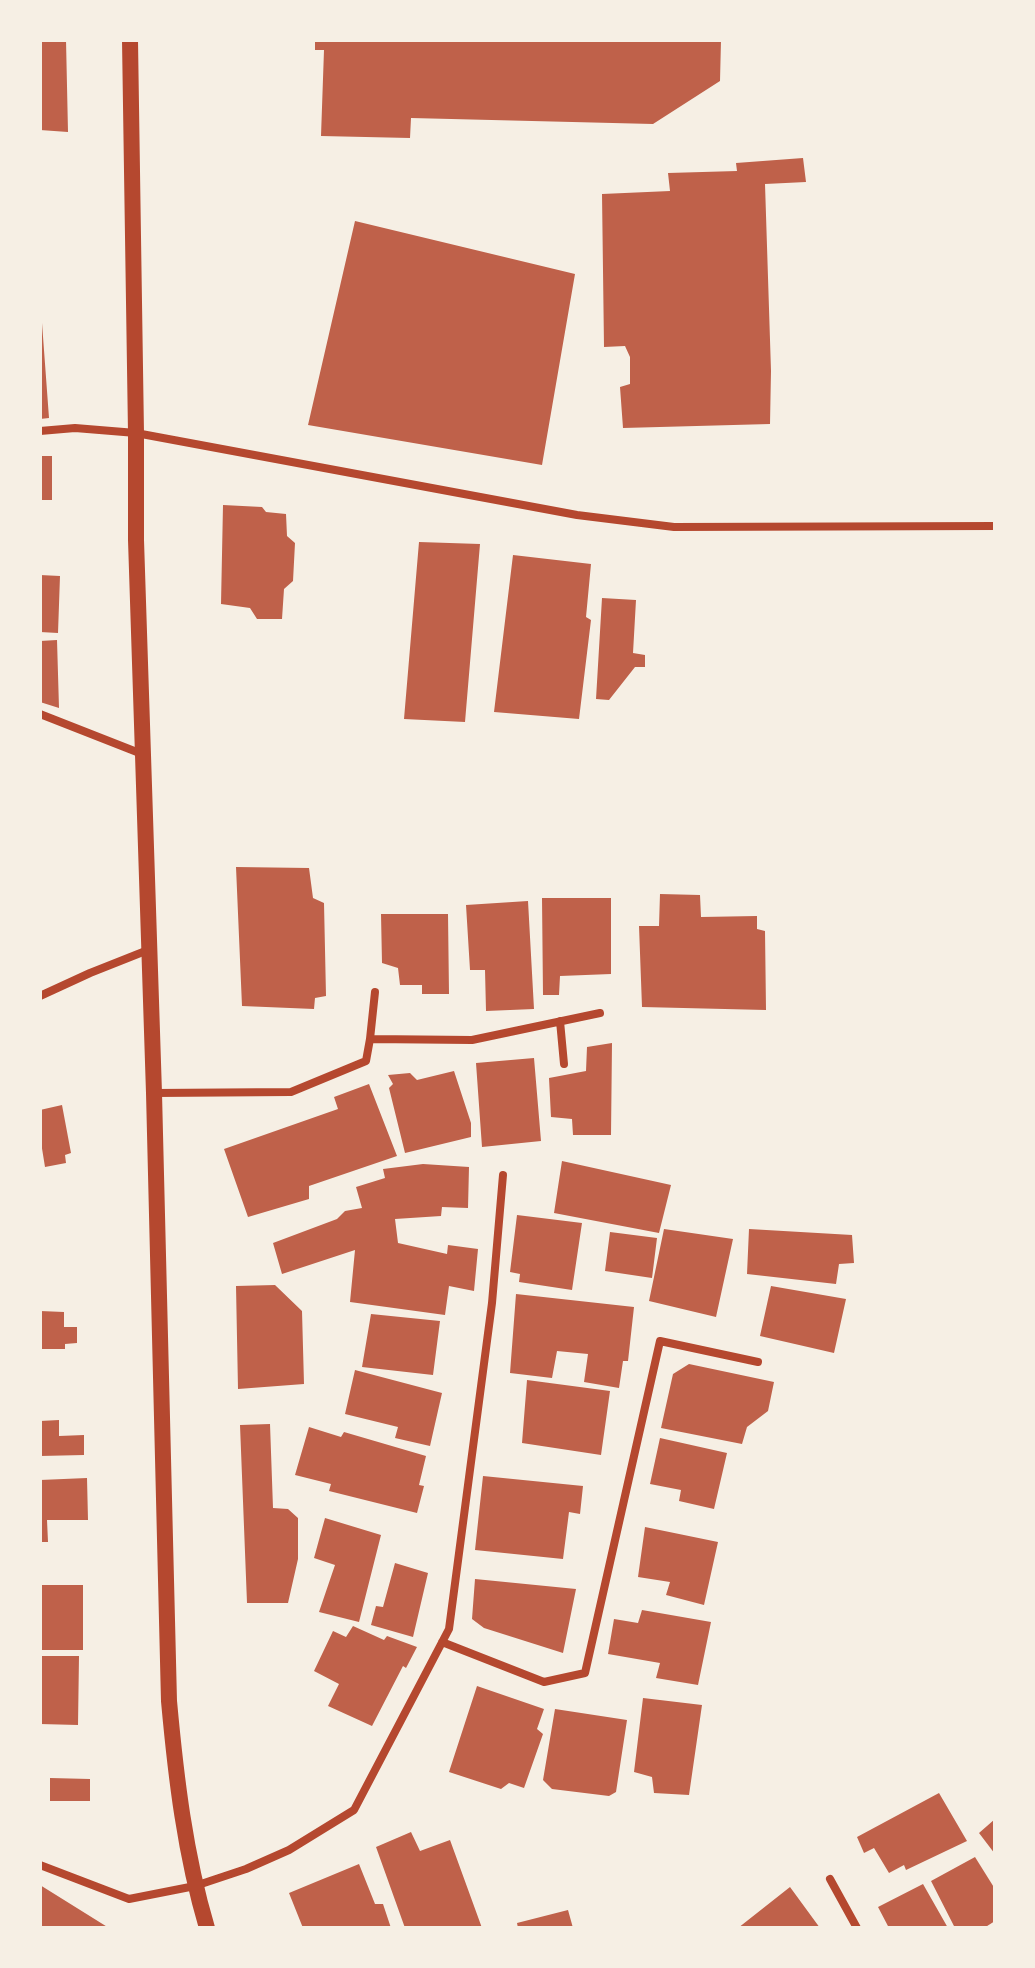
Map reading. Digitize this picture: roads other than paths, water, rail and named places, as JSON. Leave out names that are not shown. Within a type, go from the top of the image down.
[{"type":"main road","points":[[130,40],[136,540],[169,1701],[176,1781],[195,1886],[207,1928]]},
{"type":"street","points":[[40,431],[75,428],[136,433],[577,515],[674,527],[995,526]]},
{"type":"street","points":[[40,714],[143,754]]},
{"type":"street","points":[[40,996],[149,949]]},
{"type":"street","points":[[154,1093],[291,1092],[366,1061],[375,992]]},
{"type":"street","points":[[370,1039],[472,1040],[600,1013]]},
{"type":"street","points":[[560,1021],[564,1064]]},
{"type":"street","points":[[40,1865],[129,1899],[195,1886],[246,1869],[289,1850],[354,1810],[449,1629],[492,1303],[503,1175]]},
{"type":"street","points":[[442,1642],[544,1682],[585,1673],[660,1341],[758,1362]]},
{"type":"street","points":[[830,1879],[857,1928]]}]
